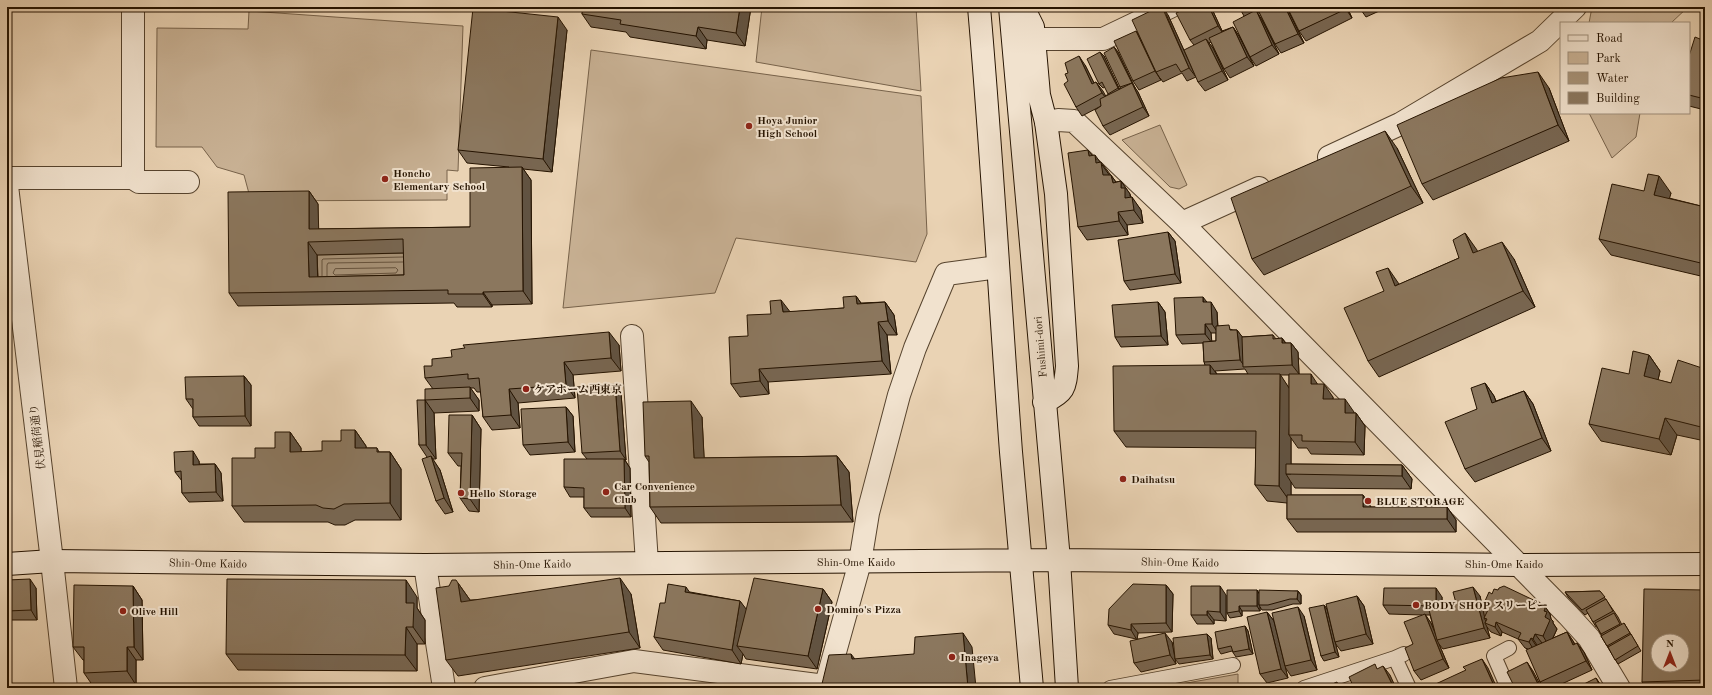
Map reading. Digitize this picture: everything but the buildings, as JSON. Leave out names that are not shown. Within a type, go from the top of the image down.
[{"type":"main road","points":[[132,7],[133,178]]},
{"type":"main road","points":[[979,7],[991,143],[998,267],[1032,688]]},
{"type":"main road","name":"Fushimi-dori","points":[[1010,7],[1059,560],[1067,688]]},
{"type":"main road","points":[[1016,7],[1028,17],[1033,27],[1039,95],[1046,122],[1056,194],[1067,366],[1065,385],[1057,396],[1044,402]]},
{"type":"main road","points":[[1034,39],[1104,39],[1170,7]]},
{"type":"main road","points":[[1311,164],[1404,122],[1540,41],[1575,7]]},
{"type":"main road","points":[[1046,122],[1074,120],[1182,224],[1520,565],[1589,638],[1619,688]]},
{"type":"main road","points":[[7,178],[133,178],[139,182],[188,182]]},
{"type":"main road","points":[[1182,224],[1278,180]]},
{"type":"main road","name":"伏見稲荷通り","points":[[7,186],[66,688]]},
{"type":"main road","points":[[485,688],[634,661],[825,687],[860,562],[868,513],[899,395],[915,348],[946,274],[998,267]]},
{"type":"main road","points":[[632,336],[647,563]]},
{"type":"main road","name":"Shin-Ome Kaido","points":[[7,564],[52,562],[425,565],[1021,562],[1059,560],[1520,565],[1705,564]]},
{"type":"main road","points":[[425,565],[444,688]]},
{"type":"lane","points":[[1508,688],[1494,656],[1509,648]]},
{"type":"lane","points":[[1304,688],[1400,656],[1409,688]]},
{"type":"lane","points":[[1110,688],[1233,665]]},
{"type":"green space","points":[[762,7],[916,7],[921,91],[756,62]]},
{"type":"green space","points":[[1592,7],[1688,7],[1672,22],[1589,22]]},
{"type":"green space","points":[[249,11],[463,26],[458,171],[447,170],[447,200],[251,201],[244,175],[217,167],[202,147],[156,147],[157,28],[248,29]]},
{"type":"green space","name":"Hoya Junior High School","points":[[591,50],[921,96],[927,234],[916,262],[736,238],[715,293],[563,308]]},
{"type":"green space","points":[[1590,114],[1640,114],[1636,137],[1612,158]]},
{"type":"green space","points":[[1160,125],[1187,185],[1179,189],[1170,187],[1122,140]]},
{"type":"green space","points":[[1238,674],[1238,688],[1158,688]]},
{"type":"water","points":[[413,253],[414,288],[318,290],[317,255]]},
{"type":"place","name":"Hoya Junior High School","points":[[749,126]]},
{"type":"place","name":"Honcho Elementary School","points":[[385,179]]},
{"type":"place","name":"ケアホーム西東京","points":[[526,389]]},
{"type":"place","name":"Daihatsu","points":[[1123,479]]},
{"type":"place","name":"Car Convenience Club","points":[[606,492]]},
{"type":"place","name":"Hello Storage","points":[[461,493]]},
{"type":"place","name":"BLUE STORAGE","points":[[1368,501]]},
{"type":"place","name":"BODY SHOP スリーピー","points":[[1416,605]]},
{"type":"place","name":"Domino's Pizza","points":[[818,609]]},
{"type":"place","name":"Olive Hill","points":[[123,611]]},
{"type":"place","name":"Inageya","points":[[952,657]]}]
